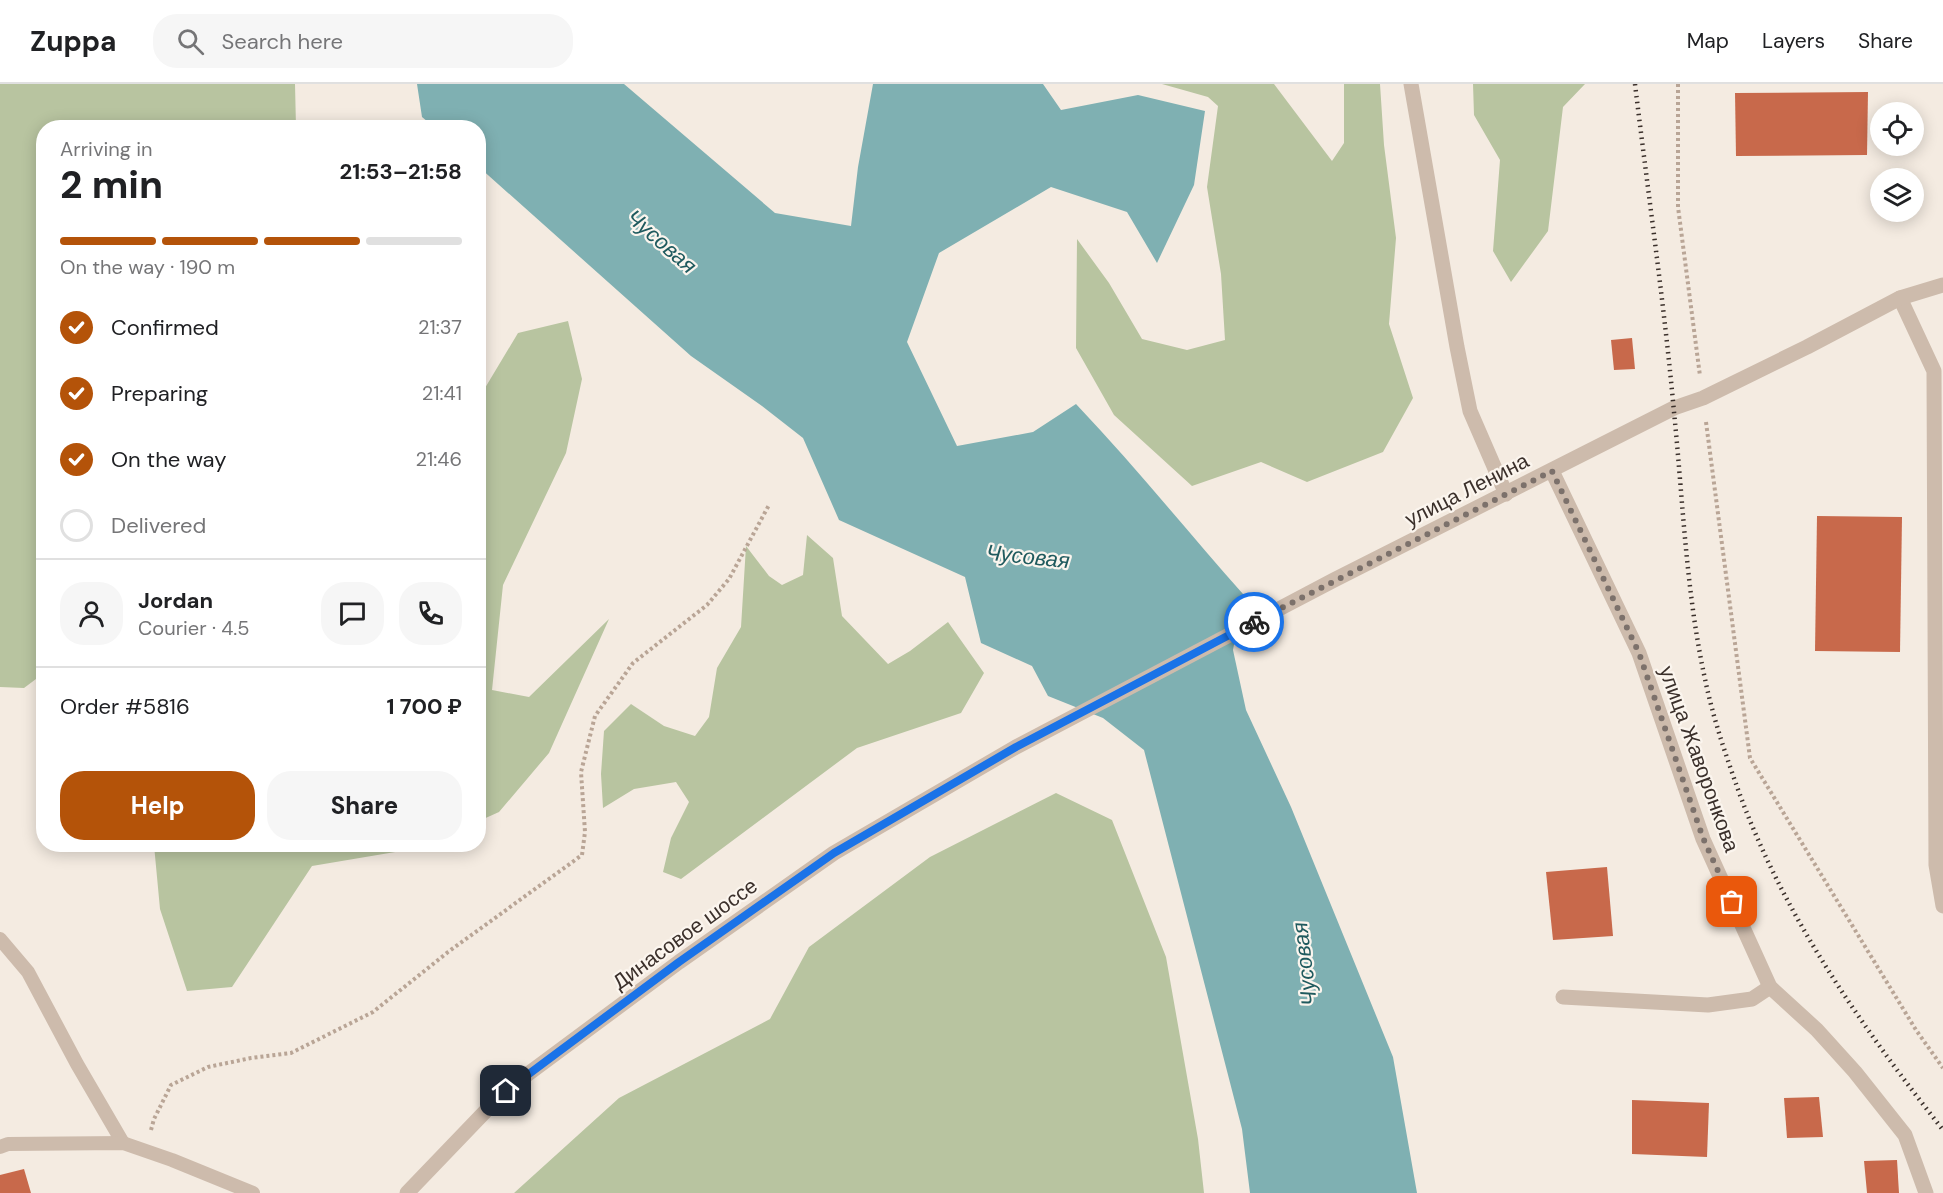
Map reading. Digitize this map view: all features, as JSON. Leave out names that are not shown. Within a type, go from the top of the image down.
[{"type":"street","points":[[1411,84],[1470,411],[1506,494]]},
{"type":"street","name":"улица Ленина","points":[[1016,747],[1334,580],[1674,408],[1703,398],[1900,298],[1943,285]]},
{"type":"street","points":[[1900,298],[1934,371],[1936,865],[1943,906]]},
{"type":"street","name":"улица Жаворонкова","points":[[1552,471],[1639,653],[1703,838],[1770,987],[1817,1030],[1856,1072],[1905,1135],[1926,1193]]},
{"type":"street","name":"Динасовое шоссе","points":[[407,1193],[506,1091],[679,962],[834,853],[1016,747]]},
{"type":"street","points":[[1563,997],[1708,1005],[1752,999],[1770,987]]},
{"type":"lane","points":[[0,939],[28,972],[77,1064],[123,1143]]},
{"type":"lane","points":[[0,1147],[8,1144],[123,1143],[246,1192]]},
{"type":"path","points":[[1678,84],[1678,207],[1750,758],[1916,1030],[1943,1068]]},
{"type":"path","points":[[146,1151],[154,1119],[171,1085],[208,1067],[291,1053],[373,1012],[448,952],[582,855],[585,832],[581,772],[595,716],[633,663],[707,605],[729,579],[769,505]]},
{"type":"green space","points":[[0,84],[295,84],[296,120],[36,120],[36,679],[24,688],[0,687]]},
{"type":"green space","points":[[1162,84],[1274,84],[1332,161],[1344,143],[1344,84],[1380,84],[1384,145],[1396,238],[1389,324],[1413,398],[1383,452],[1307,482],[1261,462],[1192,486],[1114,415],[1076,348],[1077,239],[1109,283],[1142,339],[1187,350],[1225,340],[1221,274],[1207,187],[1218,106],[1208,97]]},
{"type":"green space","points":[[1473,84],[1585,84],[1563,107],[1548,231],[1511,282],[1493,251],[1500,160],[1474,115]]},
{"type":"green space","points":[[568,321],[582,379],[566,453],[503,585],[492,690],[529,697],[609,619],[549,753],[499,812],[486,818],[486,386],[518,333]]},
{"type":"green space","points":[[807,535],[833,558],[842,616],[888,664],[910,651],[948,622],[984,673],[961,713],[857,748],[681,879],[663,872],[671,838],[689,802],[676,782],[634,789],[603,808],[601,774],[604,731],[631,704],[664,726],[695,736],[709,717],[717,668],[741,627],[746,546],[769,576],[782,585],[803,575]]},
{"type":"green space","points":[[1056,793],[1112,820],[1166,957],[1198,1139],[1204,1193],[514,1193],[619,1098],[770,1019],[809,947],[930,857]]},
{"type":"green space","points":[[155,852],[395,852],[312,866],[232,987],[187,991],[160,909]]},
{"type":"water","name":"Чусовая","points":[[417,84],[624,84],[775,213],[851,226],[858,167],[873,84],[1043,84],[1061,110],[1138,95],[1205,111],[1194,185],[1157,263],[1127,212],[1051,187],[939,253],[907,342],[957,446],[1033,432],[1076,404],[1140,474],[1243,594],[1233,650],[1246,710],[1291,807],[1393,1057],[1417,1193],[1250,1193],[1242,1129],[1144,750],[1103,718],[1048,696],[1032,666],[981,643],[965,577],[839,520],[803,438],[691,356],[486,173],[486,120],[426,120],[422,117]]},
{"type":"building","points":[[1868,92],[1867,155],[1736,156],[1735,93]]},
{"type":"building","points":[[1632,338],[1635,369],[1614,370],[1611,340]]},
{"type":"building","points":[[1817,516],[1902,517],[1900,652],[1815,651]]},
{"type":"building","points":[[1607,867],[1613,936],[1553,940],[1546,872]]},
{"type":"building","points":[[1819,1097],[1823,1137],[1787,1138],[1784,1098]]},
{"type":"building","points":[[1632,1100],[1709,1103],[1707,1157],[1632,1154]]},
{"type":"building","points":[[1897,1160],[1899,1193],[1867,1193],[1864,1161]]},
{"type":"building","points":[[24,1169],[31,1193],[0,1193],[0,1175]]},
{"type":"railway","points":[[1635,84],[1666,330],[1693,613],[1705,679],[1718,730],[1753,829],[1798,920],[1852,1007],[1943,1130]]},
{"type":"way so far","points":[[1254,622],[1552,471],[1639,653],[1703,838],[1732,902]]},
{"type":"route","points":[[506,1091],[679,962],[834,853],[1016,747],[1254,622]]}]
